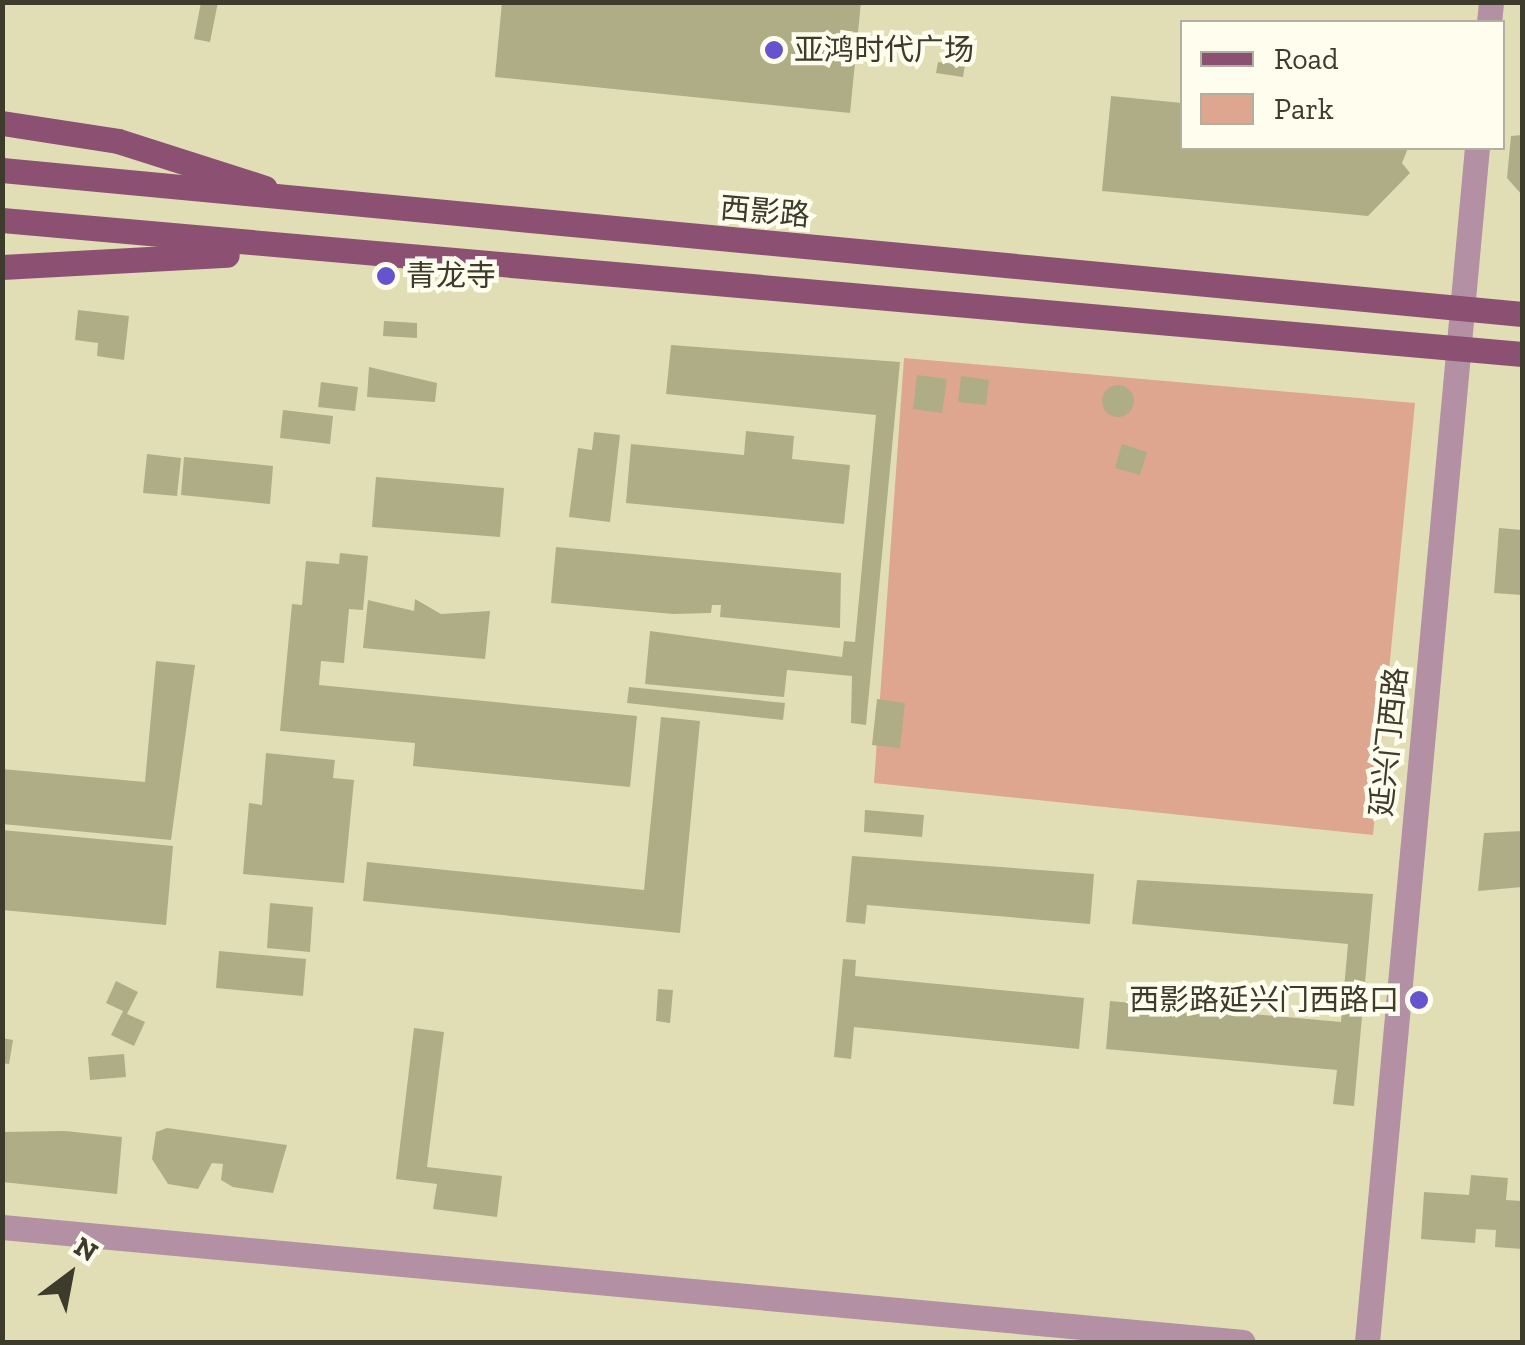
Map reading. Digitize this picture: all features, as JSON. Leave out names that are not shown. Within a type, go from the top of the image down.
[{"type":"main road","points":[[2,123],[118,141],[313,204]]},
{"type":"main road","name":"西影路","points":[[2,170],[313,204],[1522,314]]},
{"type":"main road","points":[[2,220],[307,250],[1522,354]]},
{"type":"main road","points":[[2,267],[307,250]]},
{"type":"street","name":"延兴门西路","points":[[1367,1342],[1462,348],[1461,308],[1476,150]]},
{"type":"street","points":[[2,1226],[1243,1342]]},
{"type":"green space","points":[[904,358],[1415,403],[1373,835],[874,783]]},
{"type":"building","points":[[201,2],[218,2],[210,42],[194,39]]},
{"type":"building","points":[[502,2],[861,2],[850,113],[495,77]]},
{"type":"building","points":[[938,62],[965,65],[963,77],[936,73]]},
{"type":"building","points":[[1111,96],[1180,103],[1180,150],[1407,150],[1402,163],[1410,173],[1368,216],[1102,191]]},
{"type":"building","points":[[1522,135],[1522,195],[1507,178],[1511,136]]},
{"type":"building","points":[[78,310],[129,316],[124,360],[97,356],[98,343],[75,340]]},
{"type":"building","points":[[384,321],[417,323],[417,338],[383,336]]},
{"type":"building","points":[[671,345],[900,362],[866,725],[851,723],[852,676],[787,670],[784,697],[645,684],[650,631],[842,657],[844,641],[855,642],[876,415],[666,394]]},
{"type":"building","points":[[369,367],[437,383],[435,402],[367,397]]},
{"type":"building","points":[[917,375],[947,379],[942,413],[913,409]]},
{"type":"building","points":[[961,376],[989,380],[986,405],[958,402]]},
{"type":"building","points":[[321,382],[358,387],[355,411],[318,407]]},
{"type":"building","points":[[1118,385],[1130,389],[1134,401],[1130,413],[1118,417],[1106,413],[1102,401],[1106,389]]},
{"type":"building","points":[[283,410],[333,416],[330,444],[280,438]]},
{"type":"building","points":[[746,431],[794,436],[792,459],[850,465],[844,524],[626,503],[631,444],[744,455]]},
{"type":"building","points":[[594,432],[620,435],[610,522],[569,517],[578,448],[592,450]]},
{"type":"building","points":[[1122,444],[1147,452],[1140,475],[1115,468]]},
{"type":"building","points":[[147,454],[181,458],[177,496],[143,493]]},
{"type":"building","points":[[184,457],[273,466],[270,504],[181,495]]},
{"type":"building","points":[[376,477],[504,488],[500,537],[372,527]]},
{"type":"building","points":[[1499,528],[1522,530],[1522,595],[1494,593]]},
{"type":"building","points":[[556,547],[841,573],[840,628],[720,617],[721,605],[712,605],[711,613],[673,614],[551,603]]},
{"type":"building","points":[[340,553],[368,556],[363,610],[349,609],[344,663],[321,661],[319,685],[637,716],[630,787],[413,766],[415,743],[280,731],[292,604],[302,605],[306,561],[339,564]]},
{"type":"building","points":[[415,599],[441,614],[490,611],[485,659],[363,648],[368,600],[414,611]]},
{"type":"building","points":[[156,661],[195,665],[171,840],[2,824],[2,769],[145,782]]},
{"type":"building","points":[[629,687],[785,703],[783,720],[627,703]]},
{"type":"building","points":[[877,699],[905,703],[900,748],[872,745]]},
{"type":"building","points":[[661,717],[700,721],[680,933],[363,901],[367,862],[644,890]]},
{"type":"building","points":[[266,753],[335,760],[333,778],[354,780],[344,883],[243,874],[249,803],[262,805]]},
{"type":"building","points":[[865,810],[924,815],[922,837],[864,832]]},
{"type":"building","points":[[2,830],[173,846],[166,925],[2,910]]},
{"type":"building","points":[[1522,831],[1522,887],[1478,891],[1484,833]]},
{"type":"building","points":[[852,856],[1094,874],[1090,924],[867,905],[865,924],[846,922]]},
{"type":"building","points":[[1137,880],[1373,894],[1354,1106],[1333,1104],[1337,1070],[1106,1049],[1110,1001],[1341,1022],[1348,944],[1132,924]]},
{"type":"building","points":[[270,903],[313,907],[310,952],[267,948]]},
{"type":"building","points":[[219,951],[306,959],[303,996],[216,988]]},
{"type":"building","points":[[843,959],[856,960],[855,976],[1084,998],[1079,1049],[854,1027],[851,1059],[834,1057]]},
{"type":"building","points":[[116,981],[138,992],[127,1014],[145,1022],[134,1046],[111,1035],[123,1011],[106,1003]]},
{"type":"building","points":[[658,989],[673,990],[670,1023],[656,1021]]},
{"type":"building","points":[[414,1028],[444,1032],[427,1167],[502,1176],[497,1217],[433,1209],[437,1184],[396,1179]]},
{"type":"building","points":[[2,1038],[13,1040],[9,1064],[2,1063]]},
{"type":"building","points":[[124,1054],[126,1077],[90,1080],[88,1057]]},
{"type":"building","points":[[167,1128],[287,1145],[273,1193],[233,1187],[221,1180],[223,1164],[212,1163],[198,1189],[168,1184],[152,1159],[156,1132]]},
{"type":"building","points":[[65,1131],[122,1137],[117,1194],[2,1182],[2,1132]]},
{"type":"building","points":[[1471,1175],[1508,1178],[1506,1200],[1522,1201],[1522,1249],[1495,1247],[1496,1230],[1476,1229],[1475,1243],[1421,1239],[1424,1192],[1469,1195]]},
{"type":"place","name":"亚鸿时代广场","points":[[774,50]]},
{"type":"place","name":"青龙寺","points":[[386,276]]},
{"type":"place","name":"西影路延兴门西路口","points":[[1419,1000]]}]
